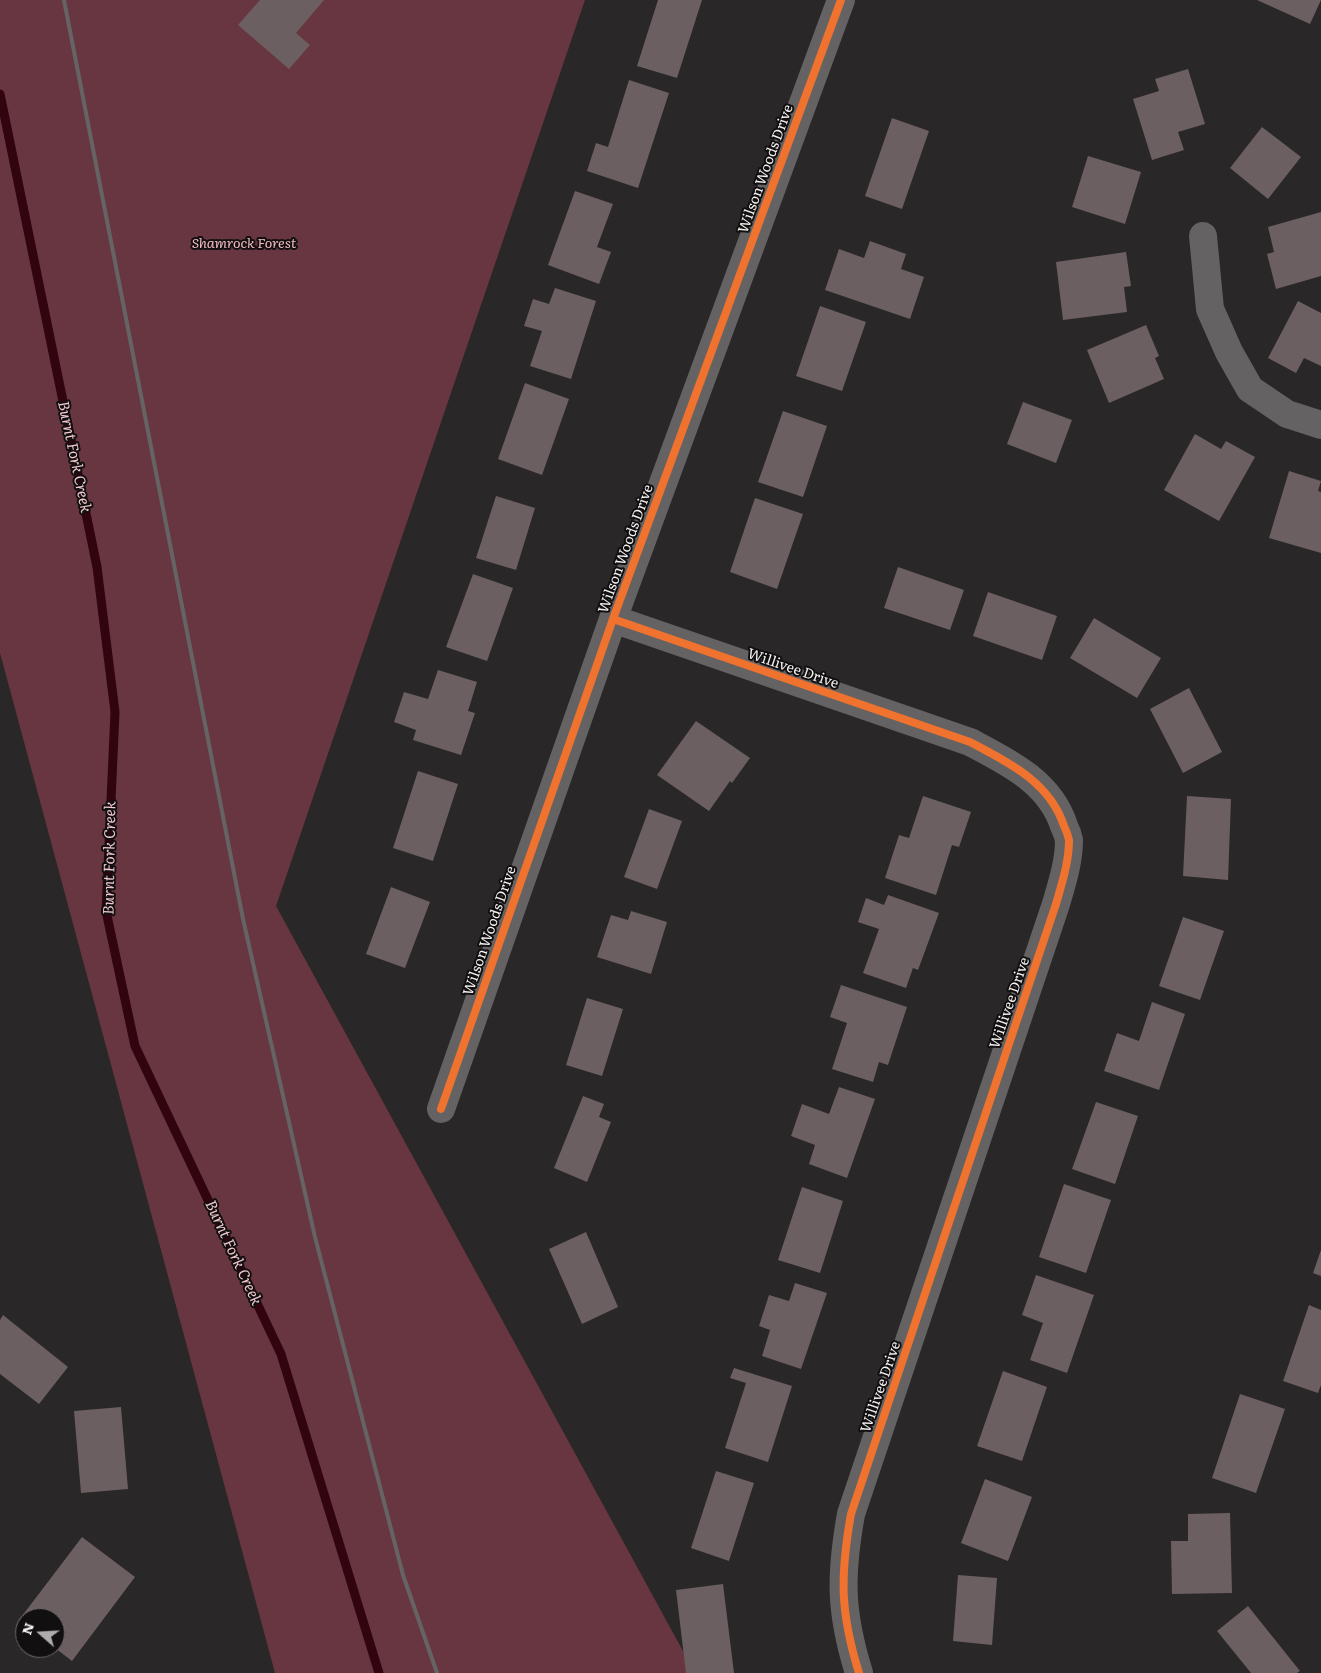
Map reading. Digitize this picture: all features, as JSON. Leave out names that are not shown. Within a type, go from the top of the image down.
[{"type":"street","name":"Wilson Woods Drive","points":[[441,1109],[613,619],[841,0]]},
{"type":"street","points":[[1203,236],[1210,310],[1229,352],[1250,389],[1287,414],[1321,425]]},
{"type":"street","name":"Willivee Drive","points":[[613,619],[970,742],[1006,761],[1036,783],[1059,810],[1069,839],[1066,868],[1056,904],[851,1514],[843,1559],[843,1608],[850,1644],[859,1673]]},
{"type":"green space","name":"Shamrock Forest","points":[[0,0],[585,0],[276,906],[695,1673],[275,1673],[0,653]]},
{"type":"building","points":[[260,0],[324,0],[296,33],[310,45],[289,69],[238,25]]},
{"type":"building","points":[[658,0],[702,0],[677,78],[637,66]]},
{"type":"building","points":[[1257,0],[1321,0],[1310,24]]},
{"type":"building","points":[[1188,69],[1205,124],[1178,132],[1184,150],[1152,160],[1133,99],[1159,91],[1155,79]]},
{"type":"building","points":[[629,80],[669,93],[638,188],[587,171],[596,143],[608,147]]},
{"type":"building","points":[[892,118],[929,131],[902,209],[865,196]]},
{"type":"building","points":[[1262,127],[1301,157],[1268,199],[1230,168]]},
{"type":"building","points":[[1088,156],[1141,172],[1125,224],[1072,207]]},
{"type":"building","points":[[575,191],[613,204],[597,247],[611,252],[599,284],[548,265]]},
{"type":"building","points":[[1321,212],[1321,276],[1276,289],[1267,254],[1274,252],[1268,227]]},
{"type":"building","points":[[870,241],[906,254],[901,269],[924,277],[910,319],[825,290],[839,249],[864,258]]},
{"type":"building","points":[[1126,252],[1131,286],[1124,287],[1127,312],[1063,320],[1056,262]]},
{"type":"building","points":[[555,288],[596,301],[571,379],[530,366],[542,331],[524,326],[533,299],[549,304]]},
{"type":"building","points":[[1298,301],[1321,313],[1321,366],[1304,358],[1296,373],[1268,358]]},
{"type":"building","points":[[820,306],[866,322],[842,391],[796,376]]},
{"type":"building","points":[[1146,325],[1159,356],[1155,358],[1164,379],[1109,403],[1087,350]]},
{"type":"building","points":[[525,383],[569,399],[542,475],[498,459]]},
{"type":"building","points":[[1023,402],[1072,420],[1056,463],[1007,444]]},
{"type":"building","points":[[783,411],[827,426],[803,497],[758,482]]},
{"type":"building","points":[[1195,434],[1221,449],[1226,441],[1255,457],[1219,521],[1164,490]]},
{"type":"building","points":[[1289,471],[1321,481],[1318,491],[1321,492],[1321,553],[1269,538]]},
{"type":"building","points":[[496,496],[535,508],[516,570],[476,558]]},
{"type":"building","points":[[755,498],[803,514],[777,589],[730,572]]},
{"type":"building","points":[[898,567],[964,590],[950,630],[884,608]]},
{"type":"building","points":[[473,574],[513,588],[487,661],[446,647]]},
{"type":"building","points":[[988,592],[1057,616],[1042,660],[973,636]]},
{"type":"building","points":[[1094,618],[1161,658],[1137,698],[1070,658]]},
{"type":"building","points":[[438,670],[477,682],[468,711],[475,713],[461,755],[413,740],[416,730],[394,722],[404,692],[428,699]]},
{"type":"building","points":[[1189,688],[1222,752],[1183,773],[1150,709]]},
{"type":"building","points":[[696,721],[750,758],[732,783],[730,781],[709,811],[657,775]]},
{"type":"building","points":[[418,771],[458,784],[433,861],[393,848]]},
{"type":"building","points":[[923,796],[971,812],[959,847],[952,845],[936,895],[885,878],[899,835],[909,838]]},
{"type":"building","points":[[1187,796],[1231,799],[1228,880],[1183,876]]},
{"type":"building","points":[[649,809],[682,821],[657,889],[624,877]]},
{"type":"building","points":[[391,887],[430,902],[405,968],[366,954]]},
{"type":"building","points":[[888,895],[939,913],[918,970],[913,968],[906,988],[863,973],[879,929],[858,922],[866,898],[884,905]]},
{"type":"building","points":[[631,911],[667,922],[651,974],[597,957],[611,915],[628,920]]},
{"type":"building","points":[[1183,917],[1224,931],[1200,1000],[1159,986]]},
{"type":"building","points":[[841,985],[907,1007],[888,1065],[879,1062],[873,1082],[832,1069],[847,1023],[830,1017]]},
{"type":"building","points":[[587,998],[623,1009],[602,1076],[566,1065]]},
{"type":"building","points":[[1152,1002],[1185,1014],[1159,1090],[1104,1071],[1117,1033],[1139,1041]]},
{"type":"building","points":[[839,1087],[875,1099],[847,1178],[809,1164],[815,1145],[791,1136],[802,1104],[829,1114]]},
{"type":"building","points":[[583,1096],[604,1104],[599,1117],[611,1122],[587,1182],[554,1168]]},
{"type":"building","points":[[1096,1102],[1138,1116],[1115,1184],[1072,1169]]},
{"type":"building","points":[[1064,1184],[1111,1200],[1086,1273],[1039,1257]]},
{"type":"building","points":[[802,1187],[843,1201],[820,1273],[778,1260]]},
{"type":"building","points":[[586,1232],[618,1307],[582,1324],[549,1249]]},
{"type":"building","points":[[1321,1250],[1321,1276],[1313,1273]]},
{"type":"building","points":[[1036,1275],[1094,1295],[1067,1373],[1030,1360],[1043,1323],[1022,1315]]},
{"type":"building","points":[[795,1283],[827,1293],[801,1369],[762,1356],[770,1330],[759,1326],[769,1295],[789,1301]]},
{"type":"building","points":[[1309,1305],[1321,1310],[1321,1385],[1318,1393],[1283,1381]]},
{"type":"building","points":[[3,1315],[68,1367],[39,1404],[0,1374],[0,1320]]},
{"type":"building","points":[[734,1368],[792,1386],[768,1462],[725,1448],[746,1383],[730,1378]]},
{"type":"building","points":[[1003,1371],[1047,1387],[1022,1461],[977,1446]]},
{"type":"building","points":[[1240,1394],[1285,1409],[1256,1493],[1212,1478]]},
{"type":"building","points":[[121,1407],[128,1489],[81,1493],[74,1411]]},
{"type":"building","points":[[716,1471],[754,1483],[729,1561],[691,1548]]},
{"type":"building","points":[[985,1479],[1032,1497],[1008,1561],[961,1543]]},
{"type":"building","points":[[1230,1513],[1232,1593],[1172,1594],[1171,1541],[1188,1541],[1188,1514]]},
{"type":"building","points":[[82,1537],[135,1577],[72,1661],[65,1656],[65,1608],[28,1608]]},
{"type":"building","points":[[958,1575],[997,1578],[992,1645],[953,1641]]},
{"type":"building","points":[[723,1584],[734,1673],[686,1673],[676,1590]]},
{"type":"building","points":[[1248,1606],[1300,1671],[1297,1673],[1251,1673],[1217,1631]]},
{"type":"waterway","name":"Burnt Fork Creek","points":[[0,94],[97,567],[115,712],[106,911],[135,1046],[281,1354],[379,1673]]},
{"type":"railway","points":[[64,0],[243,919],[315,1237],[403,1575],[437,1673]]},
{"type":"cycle path","points":[[441,1109],[613,619],[841,0]]},
{"type":"cycle path","points":[[613,619],[970,742],[999,757],[1038,785],[1058,811],[1069,838],[1063,880],[1056,904],[851,1514],[845,1556],[844,1594],[848,1631],[859,1673]]}]
